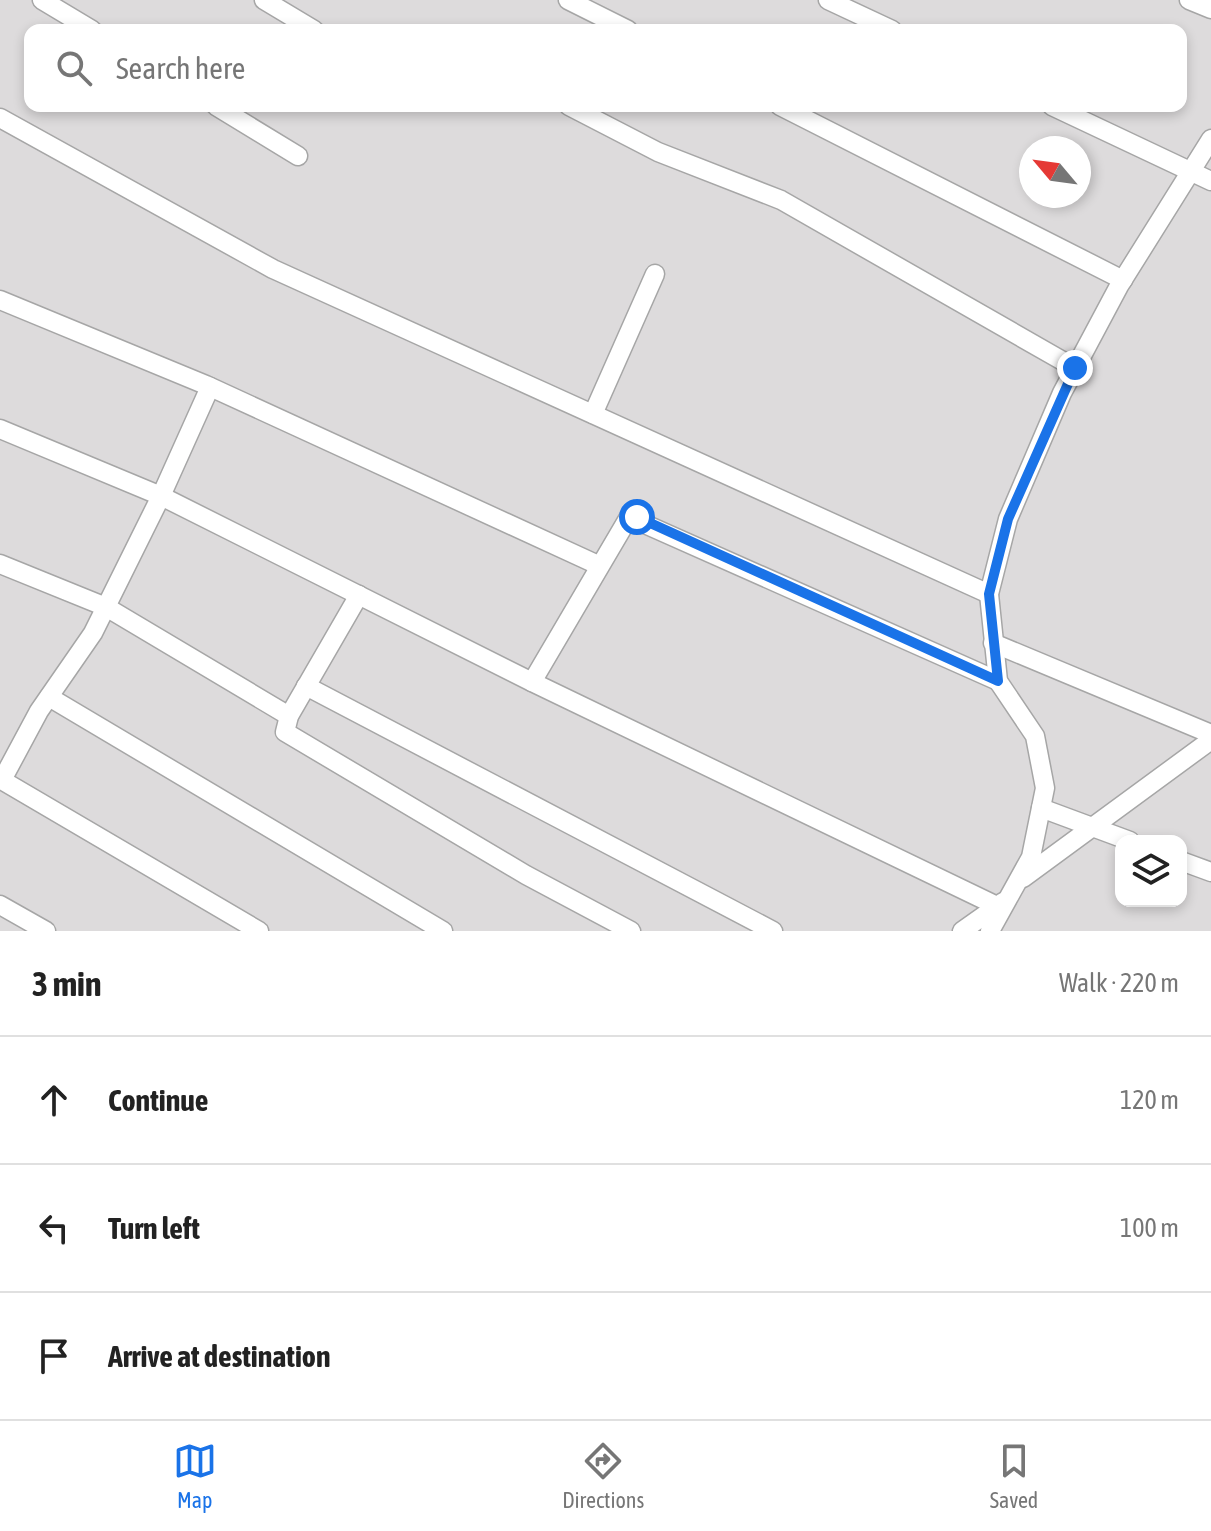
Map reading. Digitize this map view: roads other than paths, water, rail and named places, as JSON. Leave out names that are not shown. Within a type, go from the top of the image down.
[{"type":"street","points":[[42,0],[82,24]]},
{"type":"street","points":[[264,0],[304,24]]},
{"type":"street","points":[[568,0],[616,24]]},
{"type":"street","points":[[828,0],[879,24]]},
{"type":"street","points":[[1189,0],[1211,9]]},
{"type":"street","points":[[226,112],[298,156]]},
{"type":"street","points":[[581,112],[658,152],[781,200],[1075,368]]},
{"type":"street","points":[[792,112],[1123,280]]},
{"type":"street","points":[[1064,112],[1211,181]]},
{"type":"street","points":[[0,118],[273,269],[989,594]]},
{"type":"street","points":[[962,931],[1001,903],[1017,883],[1031,857],[1045,788],[1035,736],[998,681],[989,594],[1008,519],[1075,368],[1123,280],[1211,139]]},
{"type":"street","points":[[593,414],[655,274]]},
{"type":"street","points":[[0,300],[210,387],[598,565]]},
{"type":"street","points":[[210,387],[161,496],[93,633],[49,697],[1,779],[259,931]]},
{"type":"street","points":[[0,429],[161,496],[532,682],[1001,903]]},
{"type":"street","points":[[532,682],[629,517],[637,517],[998,681]]},
{"type":"street","points":[[0,564],[106,607],[289,716]]},
{"type":"street","points":[[359,595],[289,716],[285,732],[288,736],[526,875],[631,931]]},
{"type":"street","points":[[993,643],[1211,734]]},
{"type":"street","points":[[306,686],[773,931]]},
{"type":"street","points":[[49,697],[443,931]]},
{"type":"street","points":[[1017,883],[1211,740]]},
{"type":"street","points":[[1041,808],[1115,835]]},
{"type":"street","points":[[1187,863],[1211,872]]},
{"type":"street","points":[[990,931],[1001,903]]},
{"type":"street","points":[[0,905],[46,931]]}]
